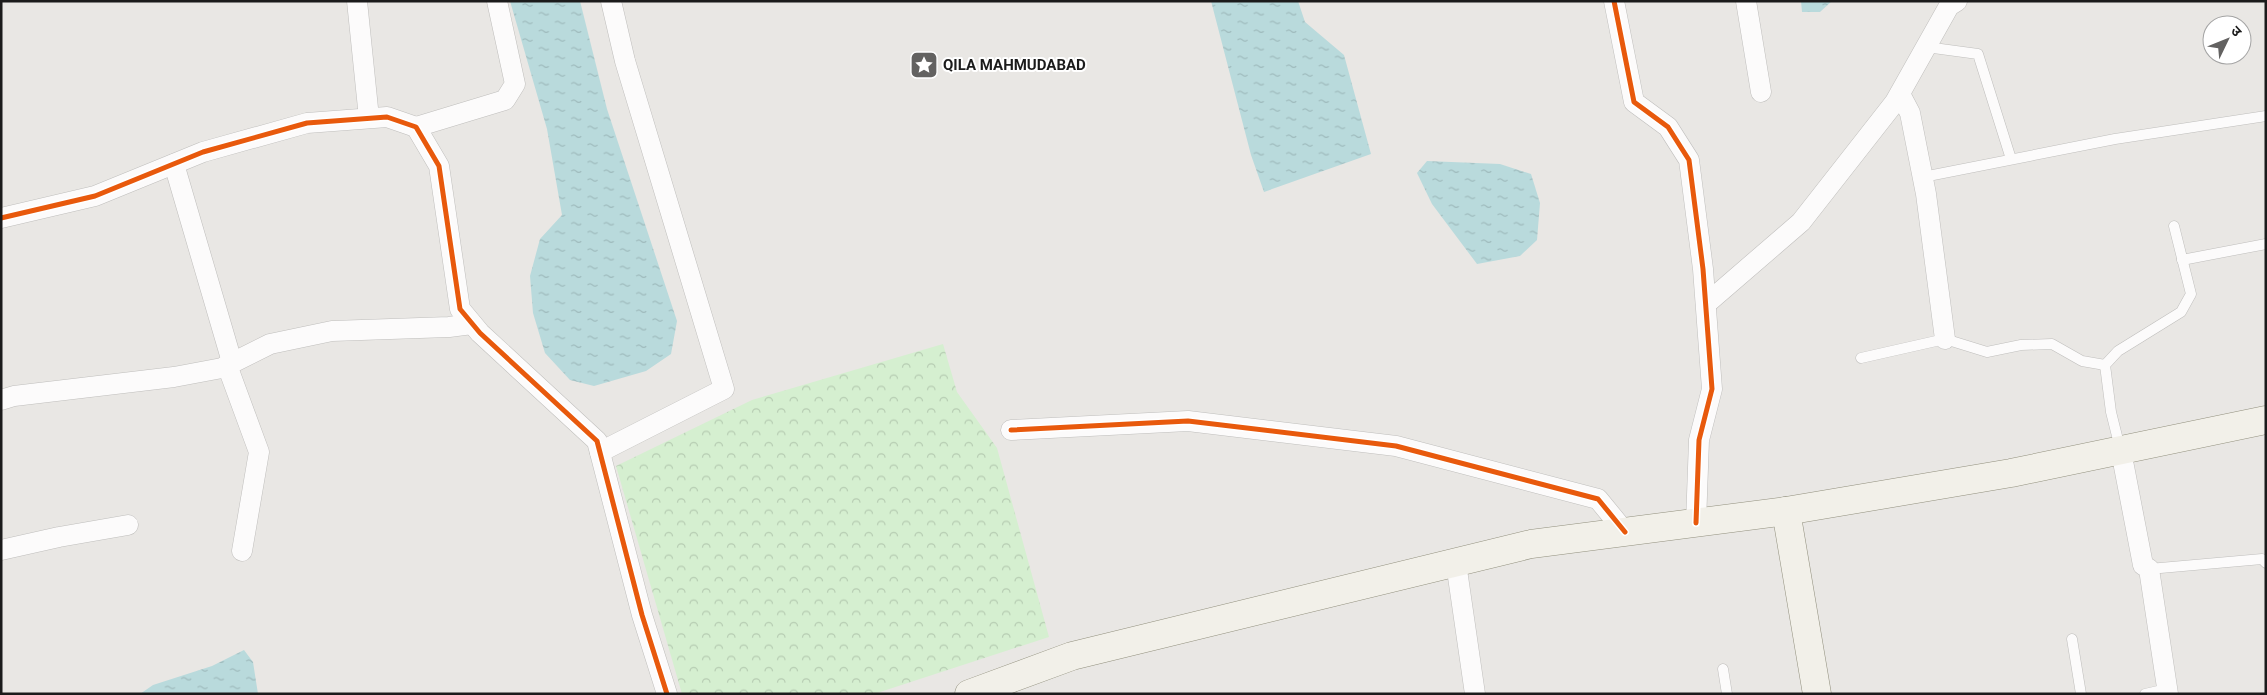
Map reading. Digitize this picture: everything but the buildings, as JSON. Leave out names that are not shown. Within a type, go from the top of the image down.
[{"type":"main road","points":[[968,694],[1072,656],[1531,544],[1786,511],[2012,473],[2266,420]]},
{"type":"main road","points":[[1786,511],[1817,694]]},
{"type":"street","points":[[357,1],[369,118]]},
{"type":"street","points":[[1,218],[19,212],[95,196],[204,152],[307,123],[387,117],[416,127],[505,100],[515,84],[497,1]]},
{"type":"street","points":[[600,452],[724,389],[627,70],[610,1]]},
{"type":"street","points":[[1614,1],[1634,102],[1668,127],[1689,160],[1704,269],[1712,389],[1699,440],[1696,523]]},
{"type":"street","points":[[1746,1],[1761,92]]},
{"type":"street","points":[[1706,304],[1801,222],[1900,94],[1949,6],[1957,1]]},
{"type":"street","points":[[1900,94],[1910,113],[1923,177],[1945,339]]},
{"type":"street","points":[[416,127],[439,166],[460,309],[480,333],[597,441],[642,615],[668,694]]},
{"type":"street","points":[[174,164],[230,364],[259,452],[242,551]]},
{"type":"street","points":[[1,400],[14,396],[174,377],[230,364],[270,344],[332,331],[449,327],[472,324]]},
{"type":"street","points":[[1011,430],[1188,421],[1396,446],[1598,499],[1625,532]]},
{"type":"street","points":[[2121,450],[2143,565],[2149,569],[2167,691]]},
{"type":"street","points":[[1,550],[59,537],[128,525]]},
{"type":"street","points":[[1456,562],[1475,694]]},
{"type":"lane","points":[[1926,47],[1978,54],[2011,159]]},
{"type":"lane","points":[[1923,177],[2115,139],[2266,116]]},
{"type":"lane","points":[[2105,365],[2118,351],[2181,312],[2191,294],[2174,226]]},
{"type":"lane","points":[[2182,260],[2266,244]]},
{"type":"lane","points":[[1861,358],[1945,339],[1987,352],[2021,346],[2052,344],[2082,361],[2105,365]]},
{"type":"lane","points":[[2105,365],[2111,412],[2121,450]]},
{"type":"lane","points":[[2149,569],[2262,559],[2266,564]]},
{"type":"lane","points":[[2072,639],[2081,694]]},
{"type":"lane","points":[[1723,668],[1727,694]]},
{"type":"lane","points":[[2145,694],[2167,691]]},
{"type":"green space","points":[[943,344],[957,392],[997,448],[1049,637],[874,694],[682,694],[616,466],[752,400]]},
{"type":"water","points":[[510,1],[580,1],[607,109],[677,321],[671,354],[646,371],[594,386],[570,380],[545,353],[533,313],[530,276],[540,239],[562,215],[547,129]]},
{"type":"water","points":[[1211,1],[1298,1],[1305,22],[1344,55],[1371,154],[1264,192],[1251,155]]},
{"type":"water","points":[[1801,1],[1832,1],[1820,12],[1802,12]]},
{"type":"water","points":[[1427,161],[1500,164],[1531,174],[1540,203],[1537,240],[1520,256],[1477,264],[1432,204],[1417,173]]},
{"type":"water","points":[[244,650],[253,662],[258,694],[140,694],[153,685],[212,666]]},
{"type":"cycle path","points":[[1614,1],[1634,102],[1668,127],[1689,160],[1703,269],[1712,389],[1699,440],[1696,523]]},
{"type":"cycle path","points":[[1,218],[95,196],[203,152],[307,123],[387,117],[416,127],[439,166],[460,309],[480,333],[597,441],[642,615],[667,694]]},
{"type":"cycle path","points":[[1011,430],[1188,421],[1396,446],[1598,499],[1625,532]]},
{"type":"place","name":"QILA MAHMUDABAD","points":[[924,65]]}]
